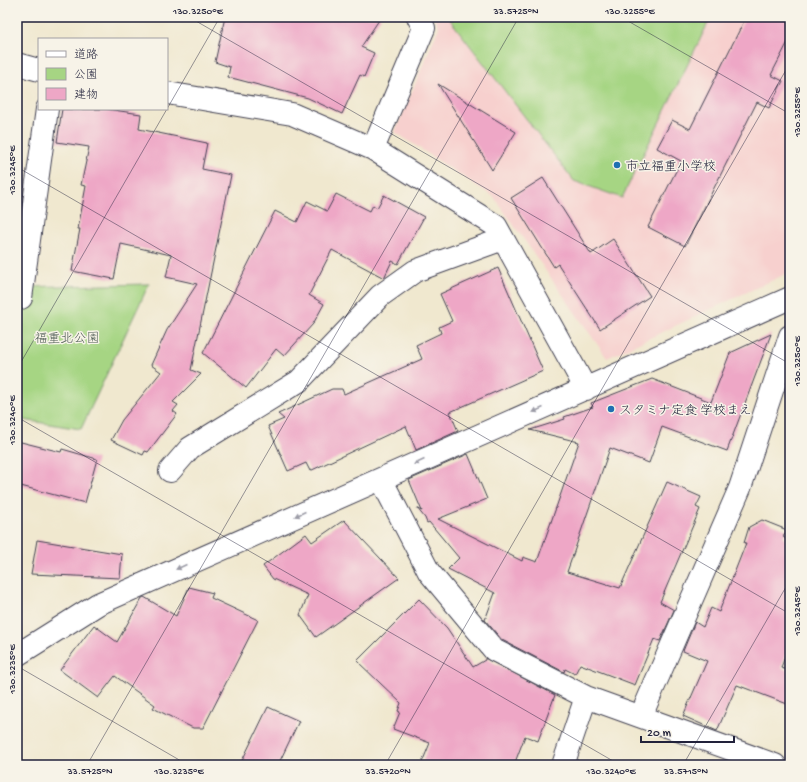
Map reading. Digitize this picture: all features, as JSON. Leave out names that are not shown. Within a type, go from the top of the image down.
[{"type":"street","points":[[373,149],[424,28],[418,17]]},
{"type":"street","points":[[17,64],[38,70]]},
{"type":"street","points":[[168,93],[292,114],[373,149],[496,226],[580,391]]},
{"type":"street","points":[[20,298],[47,110]]},
{"type":"street","points":[[170,470],[190,448],[299,380],[380,296],[414,272],[503,238]]},
{"type":"street","points":[[17,655],[98,604],[790,298]]},
{"type":"street","points":[[641,716],[740,488],[790,336]]},
{"type":"street","points":[[381,479],[429,572],[494,650],[586,697],[775,765]]},
{"type":"street","points":[[563,765],[586,697]]},
{"type":"shaded area","name":"市立福重小学校","points":[[434,17],[790,17],[790,272],[607,358],[494,197],[395,132],[439,27]]},
{"type":"green space","points":[[448,17],[711,17],[622,198],[574,181]]},
{"type":"green space","name":"福重北公園","points":[[149,284],[81,429],[17,419],[17,287]]},
{"type":"building","points":[[225,17],[381,17],[361,47],[374,53],[364,77],[360,75],[342,114],[308,98],[228,77],[230,67],[215,62]]},
{"type":"building","points":[[746,17],[790,17],[790,38],[771,75],[783,81],[769,108],[757,102],[685,246],[648,227],[681,161],[657,148],[672,120],[690,129]]},
{"type":"building","points":[[438,84],[516,132],[492,170]]},
{"type":"building","points":[[62,110],[113,110],[141,114],[139,129],[207,143],[202,169],[231,175],[191,370],[201,374],[173,402],[178,405],[173,411],[177,414],[148,452],[145,451],[143,455],[111,440],[122,420],[161,372],[151,365],[167,330],[197,284],[166,277],[171,255],[121,244],[114,279],[72,271],[86,186],[81,185],[89,147],[57,142]]},
{"type":"building","points":[[543,178],[591,254],[613,239],[650,296],[600,329],[558,264],[554,267],[511,198]]},
{"type":"building","points":[[336,194],[370,211],[373,205],[377,208],[384,195],[424,217],[398,264],[392,261],[384,278],[332,250],[309,295],[324,304],[313,324],[284,356],[276,349],[246,388],[203,353],[275,211],[297,222],[307,201],[327,211]]},
{"type":"building","points":[[498,268],[543,371],[450,412],[458,431],[416,450],[406,426],[310,471],[306,463],[288,471],[268,426],[284,419],[278,414],[332,389],[342,389],[344,394],[422,359],[416,345],[441,333],[439,327],[452,321],[440,294]]},
{"type":"building","points":[[771,334],[727,451],[662,427],[649,463],[610,448],[567,572],[620,588],[667,482],[701,497],[696,507],[700,509],[660,602],[674,610],[660,641],[654,639],[635,685],[580,664],[575,674],[565,669],[564,672],[502,640],[485,620],[495,593],[448,569],[459,558],[429,522],[427,523],[417,508],[422,511],[409,480],[468,454],[487,499],[438,519],[522,561],[523,557],[537,562],[579,442],[530,430],[565,419],[564,417],[593,407],[591,403],[652,379],[711,402],[730,353]]},
{"type":"building","points":[[17,441],[61,452],[62,449],[97,459],[85,503],[17,485]]},
{"type":"building","points":[[344,520],[399,578],[316,637],[300,615],[308,595],[273,579],[263,566],[306,534],[312,542]]},
{"type":"building","points":[[762,520],[787,530],[783,537],[790,541],[790,641],[781,668],[790,671],[790,705],[737,685],[717,731],[683,716],[707,661],[683,651],[695,622],[703,627],[711,608],[719,612],[746,543],[744,543],[749,527]]},
{"type":"building","points":[[37,540],[122,554],[120,578],[31,574]]},
{"type":"building","points":[[189,587],[213,593],[211,598],[258,620],[203,728],[193,728],[153,708],[155,705],[115,676],[98,698],[60,670],[94,625],[117,642],[142,598],[144,597],[176,616]]},
{"type":"building","points":[[419,599],[447,628],[473,667],[485,660],[485,658],[555,695],[538,741],[525,736],[514,765],[421,765],[430,743],[393,729],[400,712],[398,711],[401,703],[357,661]]},
{"type":"building","points":[[268,707],[299,721],[278,765],[240,765]]},
{"type":"place","name":"市立福重小学校","points":[[617,165]]},
{"type":"place","name":"スタミナ定食 学校まえ","points":[[611,409]]}]
